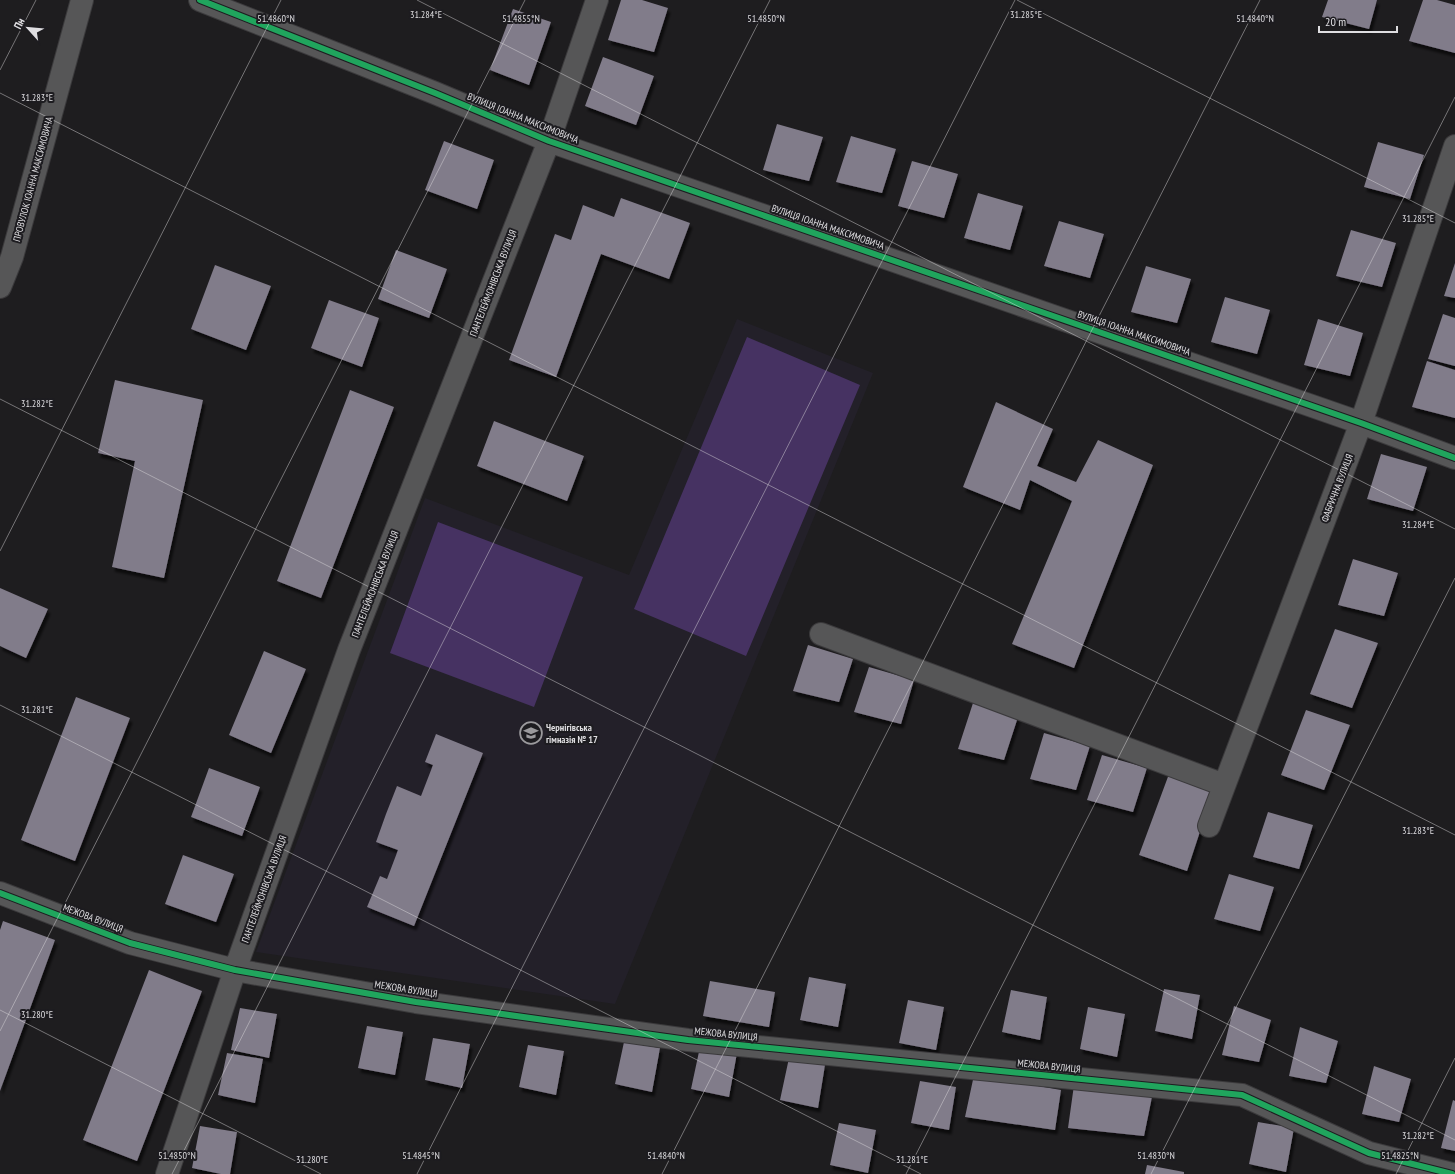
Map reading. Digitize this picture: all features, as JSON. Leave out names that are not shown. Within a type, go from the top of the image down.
[{"type":"street","name":"ПРОВУЛОК ІОАННА МАКСИМОВИЧА","points":[[0,287],[12,257],[82,0]]},
{"type":"street","name":"ВУЛИЦЯ ІОАННА МАКСИМОВИЧА","points":[[200,0],[435,92],[549,140],[1361,423],[1455,458]]},
{"type":"street","name":"ПАНТЕЛЕЙМОНІВСЬКА ВУЛИЦЯ","points":[[167,1174],[235,970],[349,650],[549,140],[597,0]]},
{"type":"street","name":"ФАБРИЧНА ВУЛИЦЯ","points":[[1209,826],[1361,423],[1455,146]]},
{"type":"street","points":[[821,634],[1224,785]]},
{"type":"street","name":"МЕЖОВА ВУЛИЦЯ","points":[[0,893],[130,942],[235,970],[416,1002],[688,1040],[1242,1094],[1369,1152],[1452,1174]]},
{"type":"shaded area","name":"Чернігівська гімназія № 17","points":[[737,319],[873,373],[615,1004],[256,952],[425,498],[629,575]]},
{"type":"shaded area","points":[[747,337],[860,385],[746,656],[634,609]]},
{"type":"shaded area","points":[[438,522],[583,577],[534,707],[390,653]]},
{"type":"building","points":[[621,0],[642,0],[668,8],[654,52],[608,40]]},
{"type":"building","points":[[1328,0],[1377,0],[1369,29],[1322,17]]},
{"type":"building","points":[[1423,0],[1437,0],[1455,5],[1455,53],[1409,41]]},
{"type":"building","points":[[513,9],[551,22],[529,85],[490,70]]},
{"type":"building","points":[[603,57],[654,76],[636,125],[585,106]]},
{"type":"building","points":[[777,124],[823,137],[809,181],[763,170]]},
{"type":"building","points":[[851,136],[896,149],[882,193],[836,182]]},
{"type":"building","points":[[444,141],[494,160],[477,209],[425,190]]},
{"type":"building","points":[[1378,142],[1424,155],[1410,199],[1364,187]]},
{"type":"building","points":[[912,161],[958,174],[944,218],[898,206]]},
{"type":"building","points":[[978,193],[1023,206],[1010,250],[964,238]]},
{"type":"building","points":[[621,198],[690,223],[669,279],[601,254],[556,377],[509,360],[555,234],[571,240],[583,205],[614,217]]},
{"type":"building","points":[[1059,221],[1104,234],[1090,278],[1044,266]]},
{"type":"building","points":[[1351,230],[1396,243],[1382,287],[1336,276]]},
{"type":"building","points":[[396,250],[447,269],[429,318],[378,299]]},
{"type":"building","points":[[1455,263],[1455,298],[1444,296]]},
{"type":"building","points":[[215,265],[271,286],[246,350],[191,329]]},
{"type":"building","points":[[1146,266],[1191,279],[1177,323],[1131,312]]},
{"type":"building","points":[[1225,297],[1270,310],[1257,354],[1211,342]]},
{"type":"building","points":[[329,300],[379,318],[362,367],[311,348]]},
{"type":"building","points":[[1443,314],[1455,318],[1455,366],[1428,359]]},
{"type":"building","points":[[1318,319],[1363,333],[1350,376],[1304,365]]},
{"type":"building","points":[[1427,361],[1455,370],[1455,418],[1412,407]]},
{"type":"building","points":[[115,380],[203,400],[164,578],[112,567],[135,461],[98,453]]},
{"type":"building","points":[[350,390],[394,407],[321,598],[277,581]]},
{"type":"building","points":[[996,402],[1053,429],[1037,466],[1076,482],[1098,440],[1153,465],[1074,668],[1012,644],[1072,501],[1030,480],[1020,510],[963,487]]},
{"type":"building","points":[[494,421],[584,456],[567,501],[477,466]]},
{"type":"building","points":[[1381,454],[1427,467],[1413,511],[1367,499]]},
{"type":"building","points":[[1353,559],[1398,573],[1384,616],[1338,605]]},
{"type":"building","points":[[0,588],[48,609],[26,658],[0,646]]},
{"type":"building","points":[[1335,629],[1378,643],[1352,708],[1310,694]]},
{"type":"building","points":[[808,645],[853,659],[839,702],[793,691]]},
{"type":"building","points":[[264,651],[306,669],[271,753],[229,735]]},
{"type":"building","points":[[869,667],[914,680],[901,724],[854,712]]},
{"type":"building","points":[[76,697],[130,718],[75,861],[21,840]]},
{"type":"building","points":[[973,703],[1018,717],[1004,760],[958,749]]},
{"type":"building","points":[[1306,710],[1350,725],[1324,790],[1281,775]]},
{"type":"building","points":[[1044,733],[1090,746],[1076,790],[1030,779]]},
{"type":"building","points":[[436,734],[483,753],[414,926],[367,907],[380,876],[387,879],[398,850],[376,842],[397,786],[421,796],[433,765],[425,762]]},
{"type":"building","points":[[1102,755],[1147,768],[1133,812],[1087,800]]},
{"type":"building","points":[[209,768],[260,787],[242,836],[191,817]]},
{"type":"building","points":[[1169,774],[1214,789],[1187,871],[1139,855]]},
{"type":"building","points":[[1268,812],[1313,825],[1299,869],[1253,857]]},
{"type":"building","points":[[183,855],[234,874],[216,922],[165,904]]},
{"type":"building","points":[[1229,874],[1274,887],[1260,931],[1214,919]]},
{"type":"building","points":[[3,921],[55,940],[0,1091],[0,930]]},
{"type":"building","points":[[149,970],[202,991],[137,1161],[83,1140]]},
{"type":"building","points":[[809,977],[846,984],[838,1027],[800,1020]]},
{"type":"building","points":[[710,981],[775,992],[769,1027],[703,1016]]},
{"type":"building","points":[[1164,989],[1200,995],[1192,1039],[1155,1031]]},
{"type":"building","points":[[1011,990],[1047,997],[1040,1040],[1002,1032]]},
{"type":"building","points":[[908,1000],[944,1007],[936,1050],[899,1043]]},
{"type":"building","points":[[1234,1006],[1271,1020],[1259,1062],[1222,1055]]},
{"type":"building","points":[[1088,1007],[1125,1014],[1117,1057],[1080,1049]]},
{"type":"building","points":[[240,1008],[277,1014],[269,1058],[231,1050]]},
{"type":"building","points":[[367,1026],[403,1032],[395,1075],[358,1068]]},
{"type":"building","points":[[1300,1027],[1338,1041],[1326,1083],[1289,1076]]},
{"type":"building","points":[[433,1038],[470,1044],[462,1088],[425,1080]]},
{"type":"building","points":[[624,1042],[660,1048],[652,1092],[615,1084]]},
{"type":"building","points":[[528,1045],[564,1051],[556,1095],[519,1087]]},
{"type":"building","points":[[700,1047],[737,1053],[729,1097],[691,1089]]},
{"type":"building","points":[[227,1053],[263,1059],[255,1103],[218,1095]]},
{"type":"building","points":[[789,1058],[825,1065],[818,1108],[780,1100]]},
{"type":"building","points":[[1374,1066],[1411,1079],[1399,1122],[1362,1114]]},
{"type":"building","points":[[974,1075],[1061,1090],[1055,1130],[965,1117]]},
{"type":"building","points":[[920,1081],[956,1087],[949,1130],[911,1123]]},
{"type":"building","points":[[1074,1085],[1152,1097],[1144,1136],[1068,1128]]},
{"type":"building","points":[[1453,1100],[1455,1101],[1455,1151],[1441,1148]]},
{"type":"building","points":[[1258,1122],[1294,1128],[1286,1172],[1249,1164]]},
{"type":"building","points":[[839,1123],[876,1130],[868,1173],[830,1165]]},
{"type":"building","points":[[200,1126],[237,1132],[230,1174],[221,1174],[192,1168]]},
{"type":"building","points":[[1147,1165],[1184,1172],[1184,1174],[1145,1174]]},
{"type":"cycle path","points":[[200,0],[435,93],[549,141],[1361,423],[1455,458]]},
{"type":"cycle path","points":[[0,893],[130,943],[235,970],[416,1002],[688,1040],[1242,1095],[1369,1153],[1452,1174]]},
{"type":"place","name":"Чернігівська гімназія № 17","points":[[531,733]]}]
